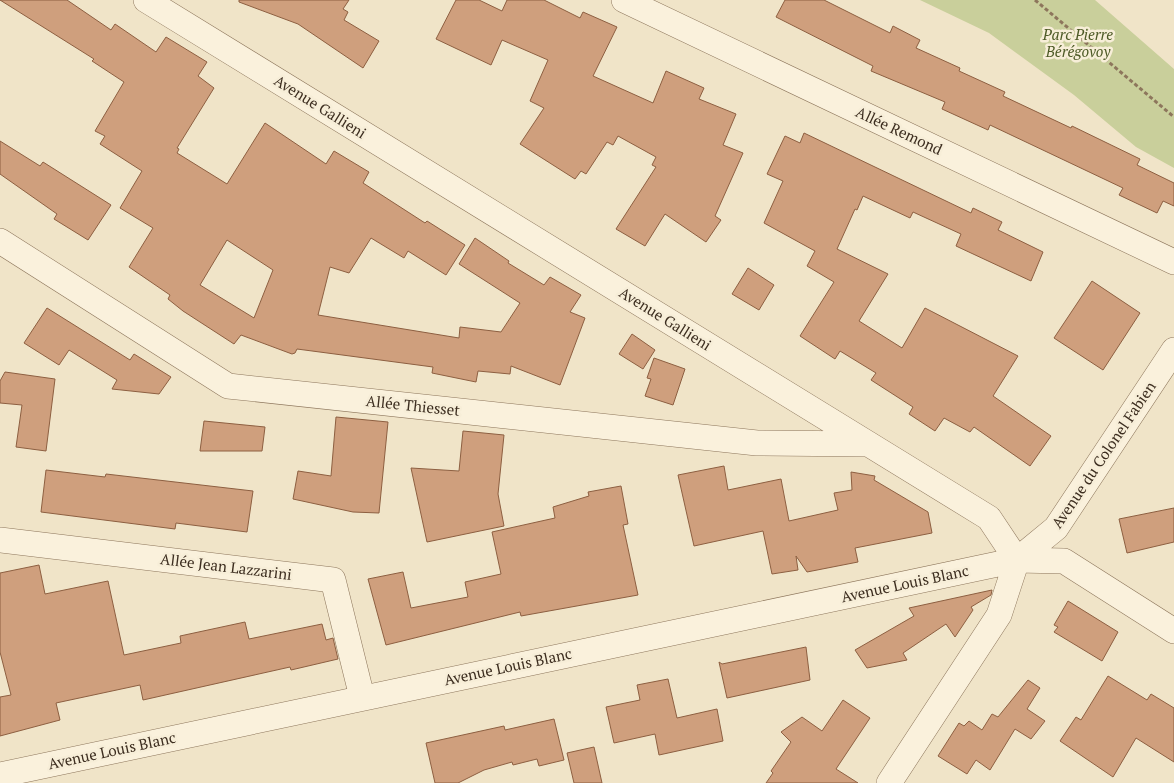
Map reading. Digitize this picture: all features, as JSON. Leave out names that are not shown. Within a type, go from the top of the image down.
[{"type":"street","name":"Avenue Gallieni","points":[[146,0],[989,518],[1017,560]]},
{"type":"street","name":"Allée Remond","points":[[624,0],[1174,262]]},
{"type":"street","name":"Allée Thiesset","points":[[0,241],[228,386],[757,443],[868,444]]},
{"type":"street","name":"Avenue du Colonel Fabien","points":[[1017,560],[1056,528],[1174,350]]},
{"type":"street","name":"Allée Jean Lazzarini","points":[[0,540],[333,580],[362,697]]},
{"type":"street","points":[[889,783],[999,615],[1017,560],[1064,561],[1174,631]]},
{"type":"street","name":"Avenue Louis Blanc","points":[[0,775],[1017,560]]},
{"type":"path","points":[[1035,0],[1174,117]]},
{"type":"green space","name":"Parc Pierre Bérégovoy","points":[[920,0],[1095,0],[1174,69],[1174,168],[1136,147],[1074,95],[989,33]]},
{"type":"building","points":[[0,0],[67,0],[111,30],[115,24],[156,52],[166,37],[207,62],[198,76],[214,88],[177,148],[179,149],[177,153],[227,184],[265,123],[326,164],[334,151],[369,172],[363,183],[425,223],[427,221],[465,245],[446,275],[408,251],[404,258],[371,238],[349,273],[330,267],[318,315],[459,338],[460,327],[501,332],[520,303],[459,264],[475,238],[509,261],[508,263],[544,285],[550,277],[581,295],[570,312],[585,318],[560,385],[511,366],[510,374],[478,371],[476,382],[432,373],[433,367],[297,349],[292,354],[241,335],[234,344],[183,311],[168,299],[170,295],[129,267],[153,228],[120,208],[142,171],[100,144],[105,136],[95,131],[124,82],[92,61],[94,59]],"holes":[[[227,240],[273,270],[254,318],[200,285]]]},
{"type":"building","points":[[239,0],[349,0],[343,9],[348,12],[344,20],[379,41],[363,68],[298,24],[239,2]]},
{"type":"building","points":[[456,0],[479,0],[502,11],[507,0],[544,0],[580,18],[583,12],[617,27],[593,76],[653,103],[666,71],[704,88],[699,99],[736,114],[723,145],[743,153],[715,216],[721,220],[706,242],[665,214],[645,246],[616,229],[656,167],[652,165],[656,157],[618,136],[613,145],[607,142],[586,174],[581,171],[575,179],[520,144],[544,108],[530,101],[548,60],[502,40],[491,65],[436,39]]},
{"type":"building","points":[[785,0],[824,0],[890,33],[893,26],[920,40],[916,48],[960,68],[959,71],[1005,92],[1003,96],[1071,128],[1072,126],[1140,159],[1137,165],[1174,183],[1174,206],[1163,201],[1157,213],[1119,195],[1123,188],[990,125],[988,130],[942,109],[945,102],[871,71],[873,66],[776,17]]},
{"type":"building","points":[[804,133],[971,213],[973,208],[1002,222],[998,230],[1043,252],[1031,281],[956,246],[961,234],[913,212],[910,218],[863,196],[837,249],[888,274],[859,321],[902,348],[925,308],[1018,356],[993,396],[1051,436],[1030,466],[974,427],[970,432],[944,418],[935,431],[909,414],[913,407],[871,380],[876,373],[840,351],[835,359],[800,336],[834,282],[807,266],[815,251],[764,223],[783,181],[767,174],[785,136],[800,143]]},
{"type":"building","points":[[0,141],[40,166],[43,162],[111,205],[88,240],[54,219],[57,214],[0,174]]},
{"type":"building","points":[[748,268],[774,285],[759,310],[732,294]]},
{"type":"building","points":[[1092,281],[1140,313],[1103,370],[1054,338]]},
{"type":"building","points":[[47,308],[130,360],[134,354],[171,377],[159,394],[112,389],[117,380],[69,350],[59,365],[24,343]]},
{"type":"building","points":[[632,334],[655,350],[643,369],[619,354]]},
{"type":"building","points":[[654,358],[685,369],[673,405],[645,396],[651,379],[647,378]]},
{"type":"building","points":[[5,372],[55,379],[46,451],[16,447],[22,405],[0,403],[0,381]]},
{"type":"building","points":[[336,417],[388,422],[379,513],[353,512],[293,499],[298,471],[331,476]]},
{"type":"building","points":[[204,421],[265,427],[262,451],[200,451]]},
{"type":"building","points":[[463,431],[504,435],[498,494],[504,526],[427,542],[411,468],[459,471]]},
{"type":"building","points":[[724,466],[728,490],[781,479],[789,521],[838,510],[834,493],[852,490],[851,472],[875,476],[874,480],[928,512],[932,533],[855,548],[858,562],[807,572],[796,556],[798,570],[772,574],[763,531],[694,546],[678,475]]},
{"type":"building","points":[[46,470],[105,477],[106,474],[253,491],[247,532],[176,523],[175,529],[41,512]]},
{"type":"building","points":[[621,486],[628,524],[623,525],[638,595],[521,616],[520,612],[386,645],[368,579],[403,572],[411,608],[468,597],[465,582],[501,574],[492,532],[555,518],[553,507],[589,496],[588,492]]},
{"type":"building","points":[[1174,508],[1174,542],[1127,553],[1119,519]]},
{"type":"building","points":[[39,565],[45,594],[108,581],[124,655],[181,643],[180,636],[245,622],[249,639],[322,624],[326,640],[333,638],[338,659],[291,670],[290,667],[143,700],[140,685],[56,703],[60,720],[0,736],[0,697],[11,695],[0,652],[0,573]]},
{"type":"building","points":[[992,590],[991,595],[971,607],[973,610],[955,637],[946,624],[903,653],[907,660],[867,668],[855,650],[914,616],[909,608]]},
{"type":"building","points":[[1068,601],[1118,632],[1102,661],[1054,632],[1058,627],[1054,625]]},
{"type":"building","points":[[806,647],[810,680],[727,698],[719,662],[722,664]]},
{"type":"building","points":[[1108,676],[1147,700],[1151,694],[1174,708],[1174,762],[1136,738],[1113,777],[1060,741],[1076,717],[1081,720]]},
{"type":"building","points":[[668,679],[677,718],[717,709],[723,741],[659,755],[655,734],[614,743],[606,707],[640,700],[637,685]]},
{"type":"building","points":[[1028,680],[1040,688],[1027,709],[1045,721],[1031,739],[1015,729],[990,770],[976,760],[967,774],[938,756],[959,723],[964,726],[969,721],[982,730],[992,714],[998,717]]},
{"type":"building","points":[[843,700],[870,718],[836,769],[858,783],[766,783],[773,773],[771,771],[791,742],[781,732],[802,717],[822,731]]},
{"type":"building","points":[[554,719],[564,760],[539,766],[537,759],[513,765],[512,762],[484,770],[458,783],[435,783],[426,743],[504,726],[505,730]]},
{"type":"building","points":[[594,747],[602,783],[574,783],[567,753]]}]
